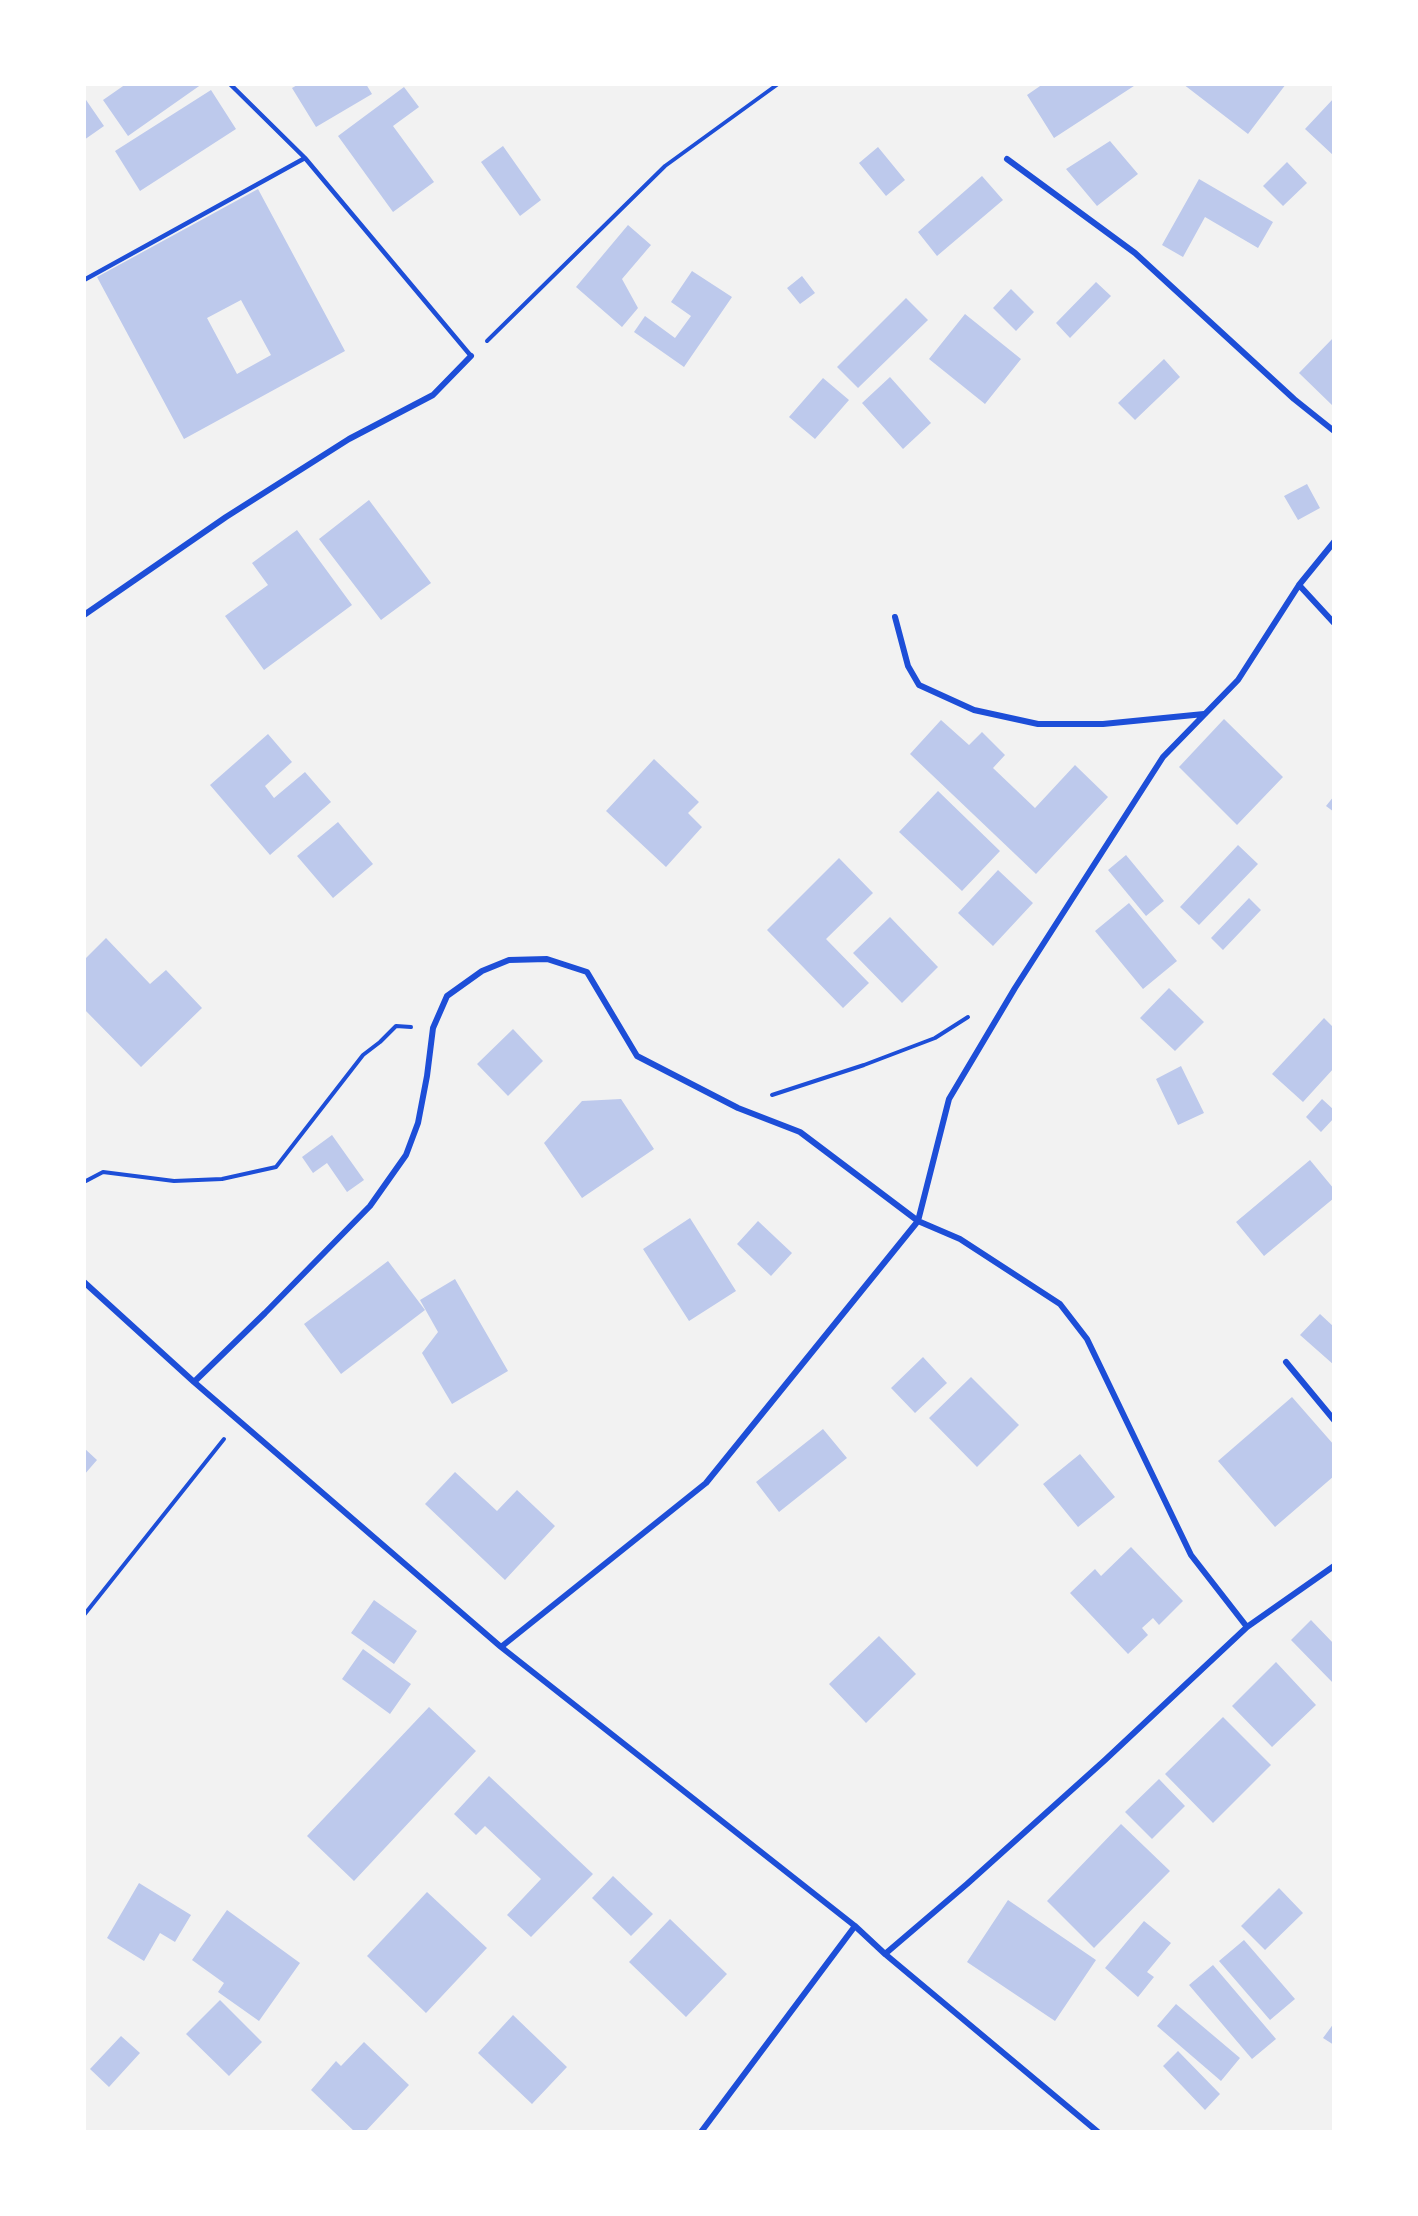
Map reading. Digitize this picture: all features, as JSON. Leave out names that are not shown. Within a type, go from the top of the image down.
[{"type":"street","points":[[1007,159],[1135,254],[1294,399],[1334,431]]},
{"type":"street","points":[[84,615],[226,517],[311,463],[433,395],[471,356]]},
{"type":"street","points":[[501,1647],[706,1483],[918,1221],[949,1099],[1015,988],[1163,757],[1238,680],[1299,585],[1334,542]]},
{"type":"street","points":[[1299,585],[1334,623]]},
{"type":"street","points":[[895,617],[908,666],[919,685],[974,710],[1038,724],[1103,724],[1204,714]]},
{"type":"street","points":[[194,1382],[370,1206],[406,1155],[420,1111],[433,1028],[447,996],[482,971],[509,960],[547,959],[587,972],[637,1056],[738,1108],[800,1132],[918,1221],[960,1239],[1060,1304],[1087,1339],[1191,1555],[1247,1627]]},
{"type":"street","points":[[84,1282],[194,1382],[501,1647],[855,1926],[885,1954],[1098,2132]]},
{"type":"street","points":[[1286,1362],[1334,1420]]},
{"type":"street","points":[[885,1954],[1088,1776],[1247,1627],[1334,1566]]},
{"type":"street","points":[[701,2132],[855,1926]]},
{"type":"lane","points":[[230,84],[305,158],[471,356]]},
{"type":"lane","points":[[84,280],[305,158]]},
{"type":"path","points":[[471,356],[665,166],[778,84]]},
{"type":"path","points":[[738,1108],[935,1038],[975,1013]]},
{"type":"path","points":[[84,1182],[103,1172],[184,1180],[222,1179],[276,1167],[363,1055],[396,1026],[433,1028]]},
{"type":"path","points":[[84,1615],[239,1420]]},
{"type":"building","points":[[126,84],[202,84],[128,136],[103,100]]},
{"type":"building","points":[[299,84],[366,84],[372,94],[316,127],[292,88]]},
{"type":"building","points":[[1043,84],[1137,84],[1054,138],[1027,95]]},
{"type":"building","points":[[1183,84],[1286,84],[1248,134]]},
{"type":"building","points":[[404,87],[419,107],[393,126],[434,182],[393,212],[338,136]]},
{"type":"building","points":[[211,90],[236,129],[140,191],[115,151]]},
{"type":"building","points":[[84,97],[104,126],[84,140]]},
{"type":"building","points":[[1334,98],[1334,156],[1305,129]]},
{"type":"building","points":[[1110,141],[1138,174],[1097,206],[1066,169]]},
{"type":"building","points":[[503,146],[541,200],[520,216],[481,162]]},
{"type":"building","points":[[878,147],[905,180],[886,196],[859,163]]},
{"type":"building","points":[[1287,162],[1307,183],[1283,206],[1263,186]]},
{"type":"building","points":[[982,176],[1003,200],[937,256],[918,232]]},
{"type":"building","points":[[1199,179],[1273,222],[1258,248],[1205,217],[1183,257],[1162,245]]},
{"type":"building","points":[[258,189],[345,351],[184,439],[97,277]],"holes":[[[241,300],[271,355],[237,374],[207,318]]]},
{"type":"building","points":[[628,225],[651,245],[622,279],[638,308],[622,327],[576,287]]},
{"type":"building","points":[[692,271],[732,297],[684,367],[634,332],[645,316],[675,338],[691,316],[671,302]]},
{"type":"building","points":[[802,276],[815,293],[800,304],[787,288]]},
{"type":"building","points":[[1096,282],[1111,296],[1070,338],[1056,323]]},
{"type":"building","points":[[1011,289],[1034,312],[1016,331],[993,308]]},
{"type":"building","points":[[906,298],[928,320],[858,388],[837,367]]},
{"type":"building","points":[[965,314],[1021,359],[985,404],[929,359]]},
{"type":"building","points":[[1334,337],[1334,407],[1299,373]]},
{"type":"building","points":[[1164,359],[1180,377],[1135,420],[1118,403]]},
{"type":"building","points":[[890,377],[931,423],[903,449],[862,403]]},
{"type":"building","points":[[823,378],[849,400],[815,439],[789,417]]},
{"type":"building","points":[[1307,484],[1320,508],[1298,520],[1284,496]]},
{"type":"building","points":[[369,500],[431,583],[381,620],[319,539]]},
{"type":"building","points":[[297,530],[352,605],[264,670],[225,616],[268,585],[252,563]]},
{"type":"building","points":[[1224,719],[1283,777],[1237,825],[1179,767]]},
{"type":"building","points":[[941,720],[969,745],[982,732],[1005,755],[993,768],[1035,808],[1075,765],[1108,797],[1036,874],[910,754]]},
{"type":"building","points":[[268,734],[292,762],[265,786],[274,798],[305,772],[331,802],[270,855],[210,785]]},
{"type":"building","points":[[654,759],[699,802],[688,813],[702,827],[666,867],[606,811]]},
{"type":"building","points":[[938,791],[1000,851],[962,891],[899,832]]},
{"type":"building","points":[[1334,796],[1334,812],[1326,806]]},
{"type":"building","points":[[338,822],[373,864],[333,898],[297,856]]},
{"type":"building","points":[[1238,845],[1258,864],[1199,925],[1180,907]]},
{"type":"building","points":[[1126,855],[1164,901],[1146,916],[1108,870]]},
{"type":"building","points":[[839,858],[873,893],[826,939],[869,983],[843,1008],[767,930]]},
{"type":"building","points":[[998,870],[1033,903],[993,946],[958,913]]},
{"type":"building","points":[[1249,898],[1261,910],[1223,950],[1211,938]]},
{"type":"building","points":[[1129,903],[1177,961],[1143,989],[1095,931]]},
{"type":"building","points":[[890,917],[938,967],[902,1003],[853,953]]},
{"type":"building","points":[[106,938],[150,984],[166,970],[202,1008],[141,1067],[84,1009],[84,960]]},
{"type":"building","points":[[1169,988],[1204,1022],[1175,1051],[1140,1018]]},
{"type":"building","points":[[1324,1018],[1334,1028],[1334,1068],[1303,1102],[1272,1074]]},
{"type":"building","points":[[513,1029],[543,1061],[508,1096],[477,1064]]},
{"type":"building","points":[[1181,1066],[1204,1113],[1178,1125],[1156,1079]]},
{"type":"building","points":[[621,1099],[654,1149],[582,1198],[544,1143],[582,1101]]},
{"type":"building","points":[[1322,1099],[1334,1110],[1334,1118],[1321,1132],[1306,1117]]},
{"type":"building","points":[[332,1135],[364,1180],[347,1192],[327,1163],[313,1173],[302,1157]]},
{"type":"building","points":[[1310,1160],[1334,1189],[1334,1198],[1264,1256],[1236,1222]]},
{"type":"building","points":[[690,1218],[736,1291],[689,1321],[643,1249]]},
{"type":"building","points":[[758,1221],[792,1253],[771,1276],[737,1244]]},
{"type":"building","points":[[388,1261],[425,1310],[341,1374],[304,1324]]},
{"type":"building","points":[[455,1279],[508,1371],[452,1404],[422,1353],[438,1332],[420,1300]]},
{"type":"building","points":[[1320,1314],[1334,1327],[1334,1365],[1300,1335]]},
{"type":"building","points":[[923,1357],[947,1383],[915,1413],[891,1388]]},
{"type":"building","points":[[971,1377],[1019,1425],[977,1467],[929,1418]]},
{"type":"building","points":[[1292,1397],[1334,1445],[1334,1476],[1275,1527],[1218,1461]]},
{"type":"building","points":[[823,1429],[847,1458],[779,1512],[756,1482]]},
{"type":"building","points":[[84,1448],[97,1460],[84,1475]]},
{"type":"building","points":[[1080,1454],[1115,1497],[1078,1527],[1043,1484]]},
{"type":"building","points":[[455,1472],[497,1511],[517,1490],[555,1526],[505,1580],[425,1504]]},
{"type":"building","points":[[1131,1547],[1183,1601],[1159,1625],[1153,1618],[1142,1628],[1148,1635],[1128,1654],[1070,1593],[1095,1569],[1101,1576]]},
{"type":"building","points":[[374,1600],[417,1631],[394,1664],[351,1633]]},
{"type":"building","points":[[1311,1620],[1334,1644],[1334,1684],[1291,1640]]},
{"type":"building","points":[[879,1636],[916,1674],[866,1723],[829,1684]]},
{"type":"building","points":[[363,1649],[411,1684],[390,1714],[342,1679]]},
{"type":"building","points":[[1276,1662],[1316,1705],[1272,1747],[1232,1706]]},
{"type":"building","points":[[429,1707],[476,1751],[354,1881],[307,1836]]},
{"type":"building","points":[[1223,1717],[1271,1765],[1213,1823],[1165,1774]]},
{"type":"building","points":[[489,1776],[593,1874],[531,1937],[507,1915],[541,1879],[485,1826],[476,1835],[454,1814]]},
{"type":"building","points":[[1159,1779],[1185,1806],[1152,1839],[1125,1812]]},
{"type":"building","points":[[1121,1824],[1170,1871],[1094,1948],[1047,1901]]},
{"type":"building","points":[[613,1876],[653,1914],[631,1936],[592,1898]]},
{"type":"building","points":[[139,1883],[191,1915],[175,1942],[160,1933],[144,1961],[107,1938]]},
{"type":"building","points":[[1279,1888],[1303,1913],[1265,1950],[1241,1926]]},
{"type":"building","points":[[427,1892],[487,1948],[426,2013],[367,1956]]},
{"type":"building","points":[[1008,1900],[1096,1960],[1055,2021],[967,1962]]},
{"type":"building","points":[[227,1910],[300,1963],[259,2021],[218,1992],[224,1983],[192,1960]]},
{"type":"building","points":[[670,1919],[727,1974],[686,2017],[629,1962]]},
{"type":"building","points":[[1144,1921],[1171,1943],[1147,1972],[1154,1977],[1138,1997],[1105,1968]]},
{"type":"building","points":[[1244,1940],[1295,1999],[1270,2020],[1219,1961]]},
{"type":"building","points":[[1213,1965],[1276,2039],[1252,2059],[1189,1985]]},
{"type":"building","points":[[220,2000],[262,2042],[229,2076],[186,2034]]},
{"type":"building","points":[[1176,2004],[1240,2058],[1221,2081],[1157,2026]]},
{"type":"building","points":[[513,2015],[567,2067],[532,2104],[478,2053]]},
{"type":"building","points":[[1334,2023],[1334,2045],[1323,2038]]},
{"type":"building","points":[[121,2036],[140,2053],[109,2087],[90,2069]]},
{"type":"building","points":[[364,2042],[409,2085],[365,2132],[355,2132],[311,2090],[336,2061],[341,2066]]},
{"type":"building","points":[[1178,2051],[1220,2094],[1205,2110],[1163,2066]]}]
